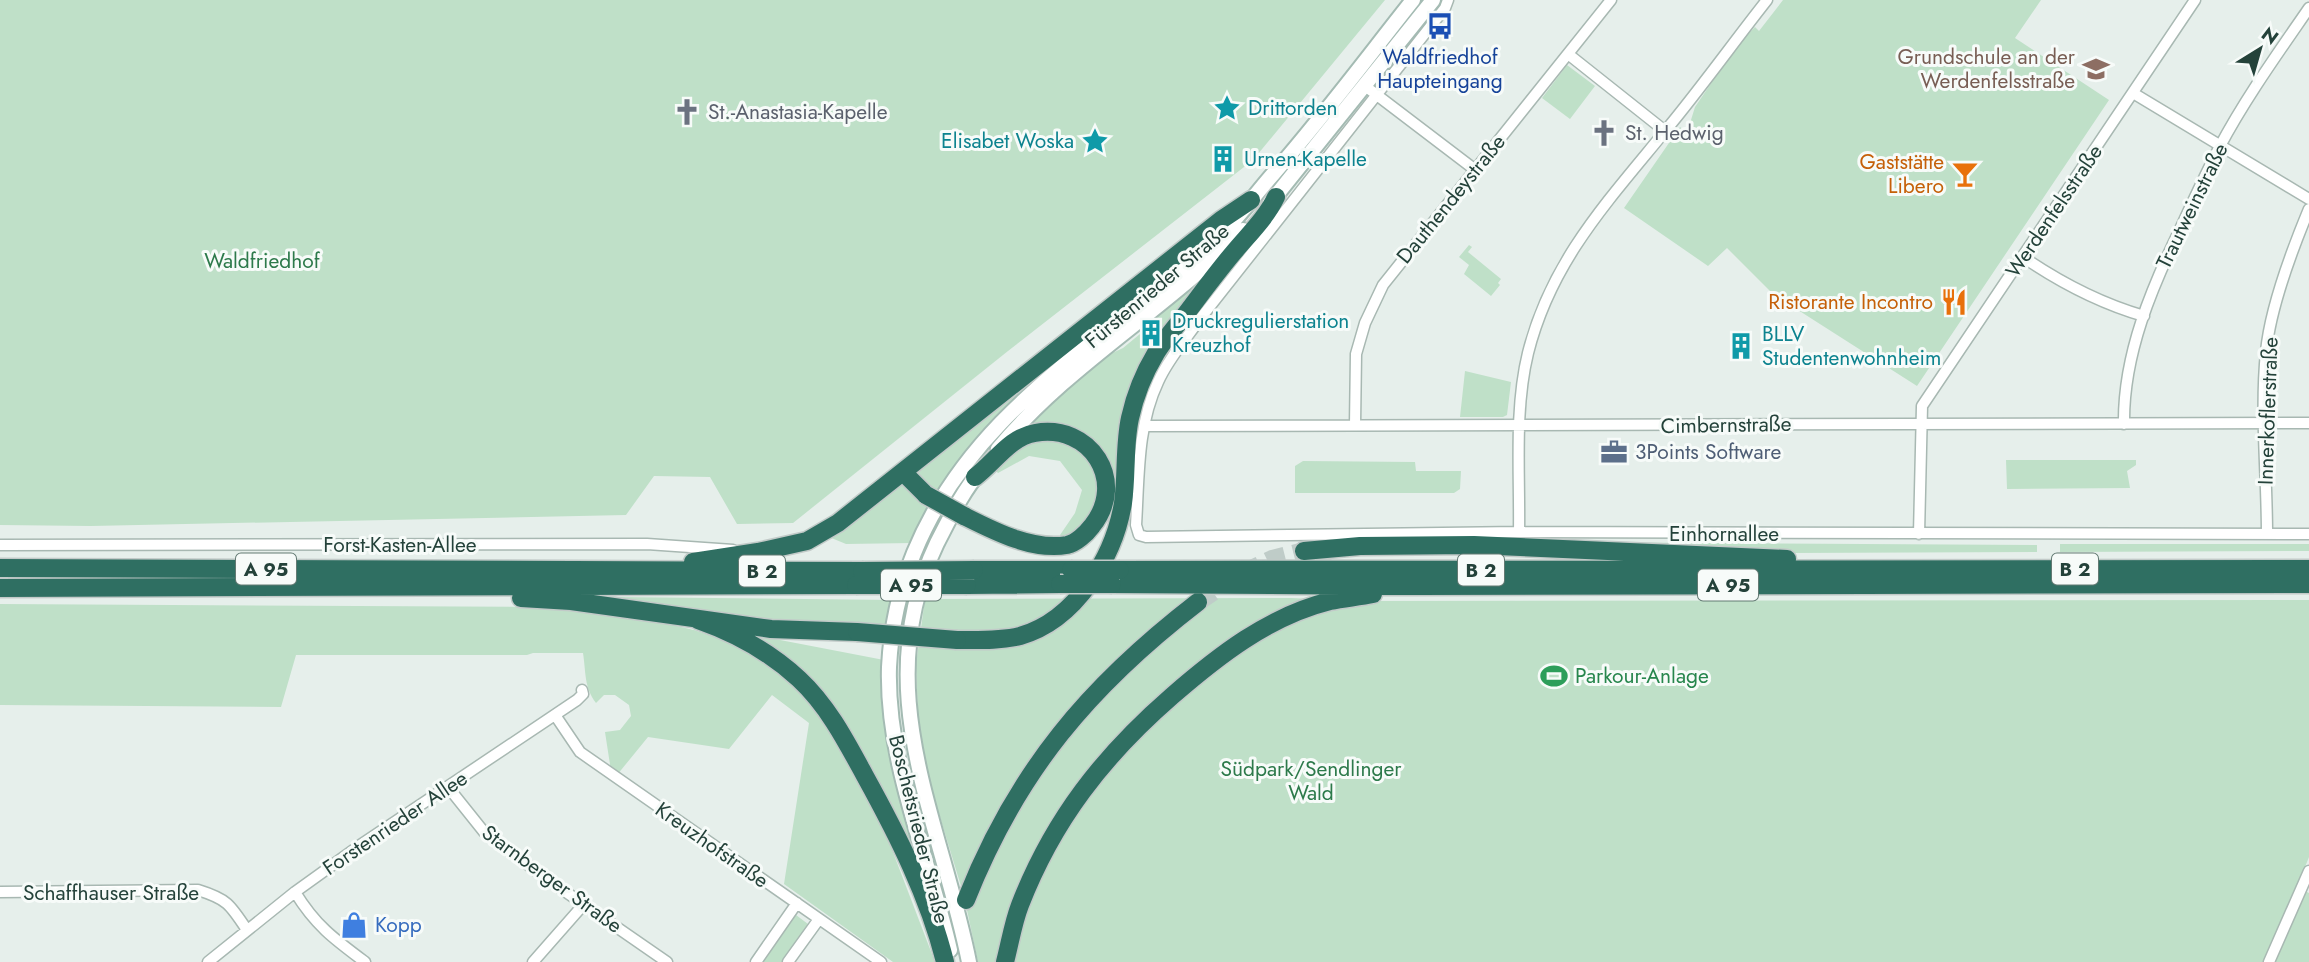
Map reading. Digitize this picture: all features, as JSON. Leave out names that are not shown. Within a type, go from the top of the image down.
[{"type":"highway","points":[[663,571],[693,562],[807,541],[838,523],[1221,220],[1251,200]]},
{"type":"highway","points":[[445,588],[476,595],[571,601],[771,629],[957,640],[1021,636],[1062,612],[1078,599],[1090,584],[1107,555],[1117,528],[1123,503],[1130,420],[1139,386],[1157,352],[1230,256],[1269,211],[1281,203]]},
{"type":"highway","points":[[903,472],[926,495],[964,516],[1009,537],[1041,545],[1068,545],[1086,534],[1105,502],[1107,485],[1095,453],[1080,440],[1058,432],[1033,433],[1014,441],[975,477]]},
{"type":"highway","points":[[1304,551],[1360,546],[1487,545],[1817,560],[1841,571]]},
{"type":"highway","name":"A 95","points":[[0,568],[663,571]]},
{"type":"highway","name":"B 2","points":[[1116,577],[2309,569]]},
{"type":"highway","name":"B 2","points":[[663,571],[859,578]]},
{"type":"highway","name":"A 95","points":[[0,588],[445,588],[971,577],[1116,577],[1416,586],[2309,584]]},
{"type":"highway","points":[[1005,962],[1019,908],[1055,830],[1097,769],[1137,726],[1205,667],[1253,634],[1300,611],[1330,601],[1416,586]]},
{"type":"highway","points":[[966,900],[995,834],[1041,758],[1087,701],[1121,665],[1198,602]]},
{"type":"highway","points":[[698,620],[722,628],[752,644],[783,665],[822,704],[848,745],[886,816],[930,916],[945,962]]},
{"type":"main road","name":"Fürstenrieder Straße","points":[[922,533],[934,509],[966,461],[1004,417],[1209,246],[1313,128],[1413,0]]},
{"type":"main road","name":"Fürstenrieder Straße","points":[[942,534],[975,477],[1014,429],[1058,387],[1281,203],[1371,90],[1433,0]]},
{"type":"main road","name":"Boschetsrieder Straße","points":[[922,533],[908,570],[892,631],[889,668],[891,717],[904,782],[940,908],[952,962]]},
{"type":"main road","name":"Boschetsrieder Straße","points":[[942,534],[925,570],[908,634],[908,716],[921,780],[947,869],[969,962]]},
{"type":"street","name":"Fürstenrieder Straße","points":[[1371,90],[1446,8],[1448,0]]},
{"type":"street","name":"Dauthendeystraße","points":[[1355,425],[1356,354],[1365,323],[1386,281],[1611,0]]},
{"type":"street","points":[[1519,533],[1523,379],[1528,354],[1550,288],[1587,228],[1767,0]]},
{"type":"street","name":"Werdenfelsstraße","points":[[1920,424],[1922,407],[2195,0]]},
{"type":"street","name":"Trautweinstraße","points":[[2124,424],[2124,396],[2132,352],[2166,258],[2220,146],[2309,8]]},
{"type":"street","points":[[1568,54],[1665,131]]},
{"type":"street","points":[[1371,90],[1475,169]]},
{"type":"street","points":[[2133,93],[2309,199]]},
{"type":"street","name":"Fürstenrieder Straße","points":[[1139,535],[1136,526],[1143,426],[1158,382],[1167,365],[1281,203]]},
{"type":"street","name":"Innerkoflerstraße","points":[[2267,534],[2263,423],[2266,350],[2295,241],[2309,209]]},
{"type":"street","points":[[2023,257],[2087,296],[2144,316]]},
{"type":"street","name":"Cimbernstraße","points":[[1143,426],[2309,423]]},
{"type":"street","points":[[1919,534],[1920,424]]},
{"type":"street","name":"Einhornallee","points":[[1139,535],[2309,534]]},
{"type":"street","name":"Forst-Kasten-Allee","points":[[0,545],[647,544],[758,552]]},
{"type":"street","name":"Forstenrieder Allee","points":[[208,962],[295,892],[555,716],[581,697],[582,690]]},
{"type":"street","name":"Kreuzhofstraße","points":[[555,716],[580,752],[881,962]]},
{"type":"street","name":"Starnberger Straße","points":[[448,787],[484,832],[667,962]]},
{"type":"street","points":[[2269,962],[2306,888],[2309,871]]},
{"type":"street","name":"Schaffhauser Straße","points":[[0,892],[198,890],[227,902],[247,930]]},
{"type":"street","points":[[295,892],[311,917],[332,938],[365,962]]},
{"type":"street","points":[[533,962],[584,904]]},
{"type":"street","points":[[756,962],[797,904]]},
{"type":"street","points":[[788,962],[819,919]]},
{"type":"green space","name":"Waldfriedhof","points":[[0,0],[1385,0],[1253,160],[793,523],[737,524],[710,477],[654,476],[626,515],[91,526],[0,525]]},
{"type":"green space","points":[[1783,0],[2041,0],[2015,38],[2109,100],[1917,386],[1773,294],[1727,248],[1708,266],[1624,208],[1680,127],[1687,133],[1695,107],[1737,45],[1755,27],[1759,31]]},
{"type":"green space","points":[[1567,65],[1595,86],[1570,119],[1542,98]]},
{"type":"green space","points":[[1469,245],[1472,247],[1468,252],[1501,279],[1498,283],[1500,285],[1491,296],[1464,274],[1469,265],[1459,257]]},
{"type":"green space","points":[[1202,278],[1204,281],[1155,345],[1118,477],[1114,478],[1103,454],[1022,429],[1069,385],[1106,356],[1123,348],[1158,314]]},
{"type":"green space","points":[[1070,348],[1072,350],[1028,387],[971,444],[937,493],[912,543],[846,544],[829,537]]},
{"type":"green space","points":[[1465,371],[1511,382],[1507,415],[1460,417]]},
{"type":"green space","points":[[1055,439],[1074,446],[1084,454],[1095,471],[1098,491],[1088,519],[1062,538],[1060,535],[1075,513],[1082,490],[1060,461],[1029,456],[998,473],[994,469],[1021,448]]},
{"type":"green space","points":[[2006,460],[2136,460],[2136,465],[2127,471],[2130,488],[2007,489]]},
{"type":"green space","points":[[1303,461],[1415,462],[1416,471],[1461,471],[1460,489],[1454,493],[1295,493],[1295,466]]},
{"type":"green space","points":[[1554,542],[2037,545],[2037,552],[1789,553]]},
{"type":"green space","points":[[2060,544],[2309,544],[2309,551],[2060,552]]},
{"type":"green space","points":[[612,597],[893,600],[886,641],[612,600]]},
{"type":"green space","name":"Südpark/Sendlinger Wald","points":[[1291,598],[1357,601],[2309,600],[2309,857],[2297,887],[2309,893],[2309,962],[978,962],[964,896],[929,781],[918,716],[916,664],[925,599]]},
{"type":"green space","points":[[0,604],[542,607],[651,620],[733,643],[781,672],[814,704],[872,807],[891,847],[935,962],[893,962],[784,884],[809,723],[772,695],[729,749],[648,737],[617,775],[611,771],[605,732],[620,730],[631,716],[629,705],[615,695],[604,695],[596,703],[587,685],[583,653],[296,655],[281,707],[0,705]]},
{"type":"green space","points":[[754,635],[884,660],[920,851],[908,852],[853,742],[755,640]]},
{"type":"green space","points":[[796,915],[808,924],[782,962],[763,962]]},
{"type":"tunnel","points":[[1198,602],[1237,576],[1272,559],[1304,551]]},
{"type":"place","name":"Waldfriedhof Haupteingang","points":[[1440,26]]},
{"type":"place","name":"Grundschule an der Werdenfelsstraße","points":[[2096,69]]},
{"type":"place","name":"Drittorden","points":[[1227,108]]},
{"type":"place","name":"St.-Anastasia-Kapelle","points":[[687,112]]},
{"type":"place","name":"St. Hedwig","points":[[1604,133]]},
{"type":"place","name":"Elisabet Woska","points":[[1095,141]]},
{"type":"place","name":"Urnen-Kapelle","points":[[1223,159]]},
{"type":"place","name":"Gaststätte Libero","points":[[1965,174]]},
{"type":"place","name":"Ristorante Incontro","points":[[1954,302]]},
{"type":"place","name":"Druckregulierstation Kreuzhof","points":[[1151,333]]},
{"type":"place","name":"BLLV Studentenwohnheim","points":[[1741,346]]},
{"type":"place","name":"3Points Software","points":[[1614,452]]},
{"type":"place","name":"Parkour-Anlage","points":[[1554,676]]},
{"type":"place","name":"Kopp","points":[[354,925]]}]
